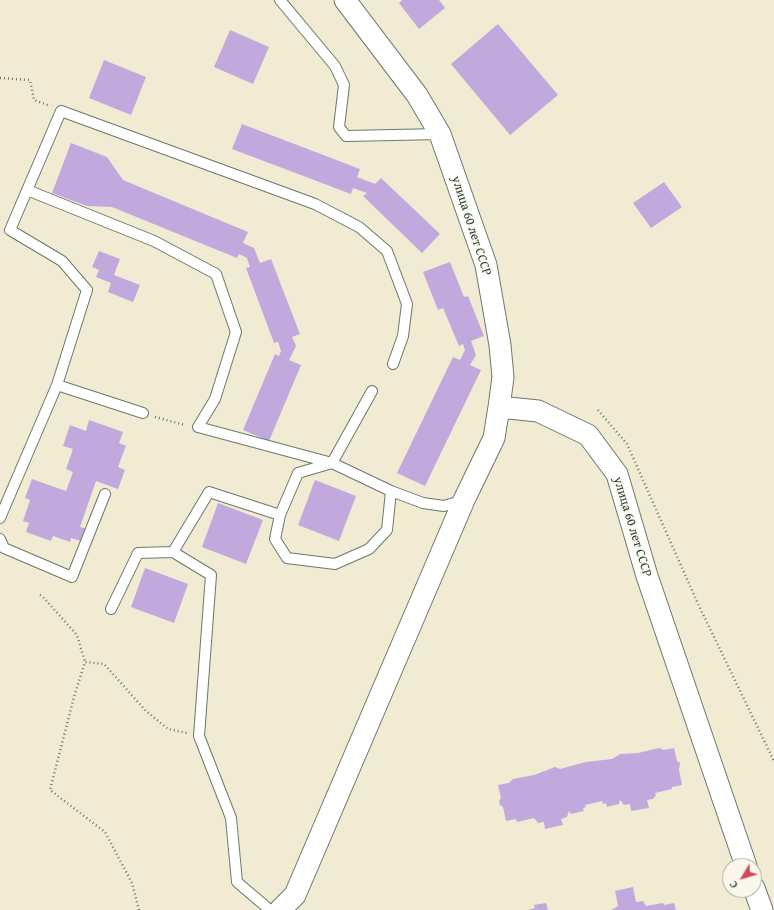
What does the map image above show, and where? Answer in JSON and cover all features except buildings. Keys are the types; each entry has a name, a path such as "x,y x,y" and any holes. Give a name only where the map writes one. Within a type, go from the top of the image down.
{"street":[{"name":"улица 60 лет СССР","path":"345,0 417,95 440,134 486,265 500,345 503,377 499,407 538,411 588,435 617,474 647,576 743,858"},
{"path":"280,910 295,895 464,500 494,438 499,407"},
{"path":"758,898 762,910"}],"lane":[{"path":"280,0 335,66 344,85 339,127 346,136 440,134"},
{"path":"0,518 57,385 87,290 62,261 10,230 61,111 316,204 359,227 387,251 407,304 403,336 392,364"},
{"path":"27,190 154,241 216,274 236,332 215,400 198,427 332,463 391,491 423,503 444,506 464,500"},
{"path":"57,385 143,413"},
{"path":"372,391 332,463 298,473 280,514 275,539 287,558 335,564 369,549 386,530 391,491"},
{"path":"173,552 208,492 280,514"},
{"path":"0,539 4,548 72,577 105,494"},
{"path":"111,609 138,553 173,552 211,575 199,736 231,818 237,882 270,910"}],"path":[{"path":"0,78 30,80 34,100 61,111"},
{"path":"598,410 627,444 699,606 774,761"},
{"path":"143,413 165,420 198,427"},
{"path":"40,595 77,635 85,662 74,697 50,790 105,832 132,884 139,910"},
{"path":"85,662 104,664 146,711 168,729 199,736"}]}
